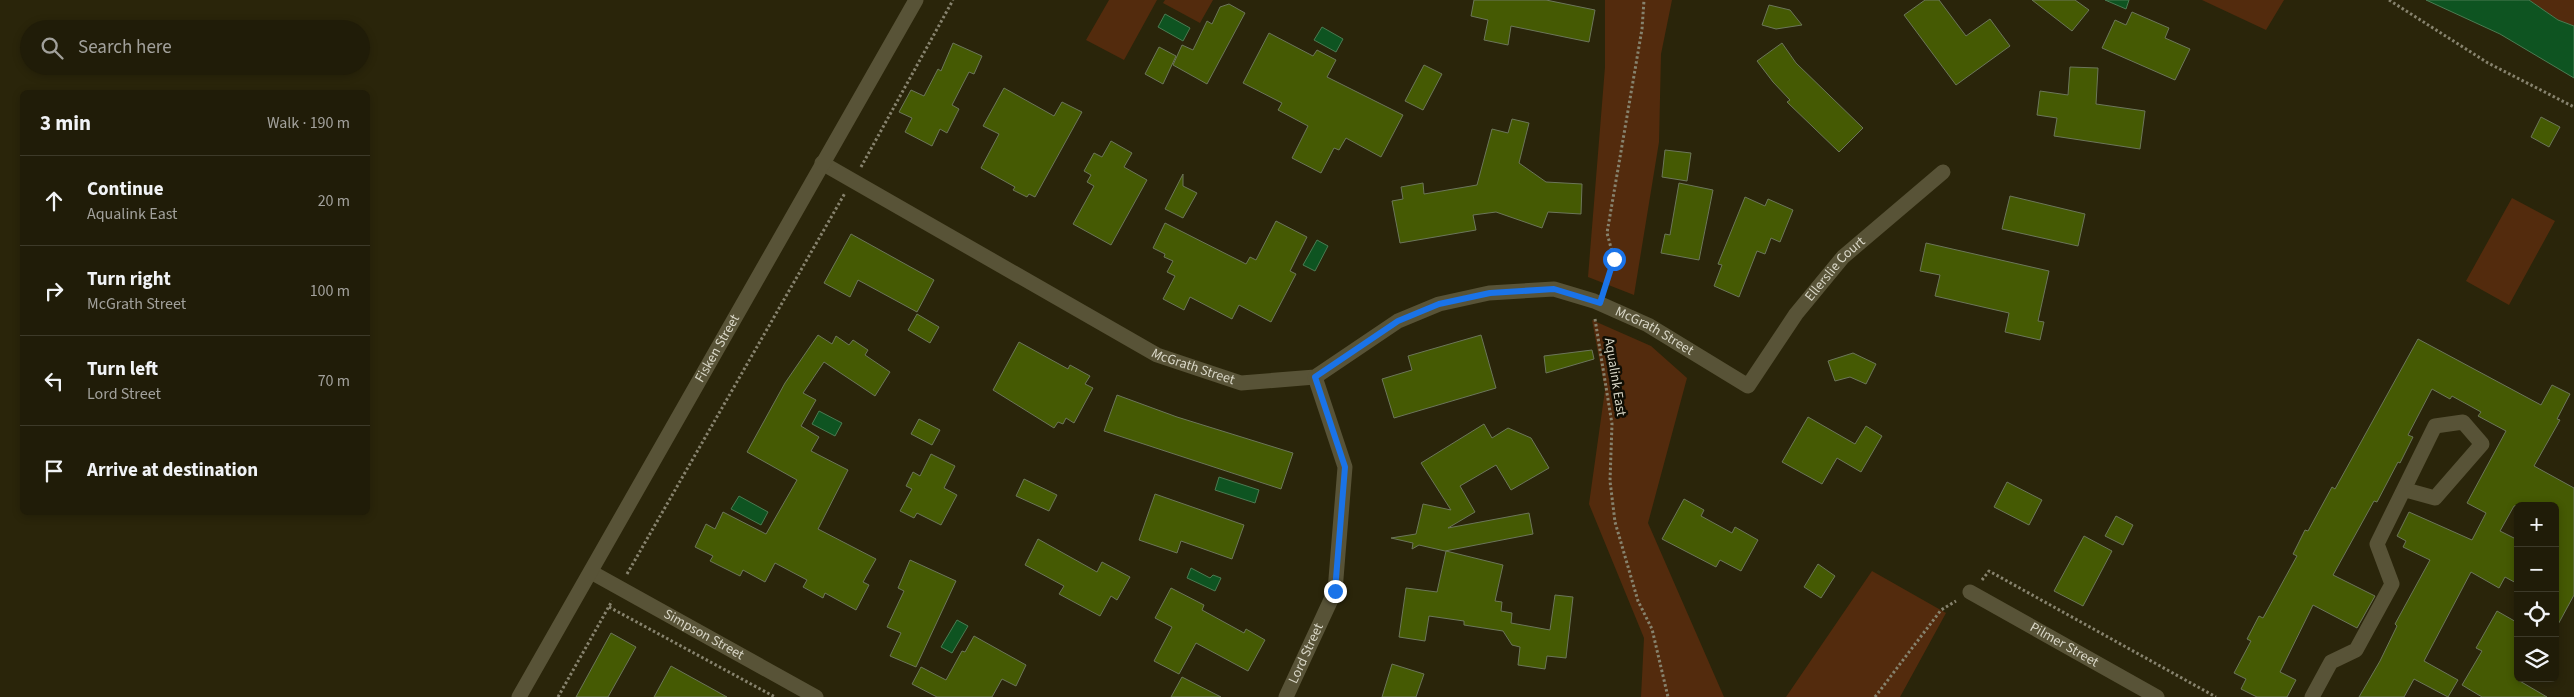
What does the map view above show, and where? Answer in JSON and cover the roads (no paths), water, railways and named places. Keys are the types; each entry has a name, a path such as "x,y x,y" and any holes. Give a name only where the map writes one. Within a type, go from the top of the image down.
{"street":[{"name":"Fisken Street","path":"519,697 916,0"},
{"name":"McGrath Street","path":"822,163 1157,355 1241,383 1315,377 1398,321 1439,304 1490,293 1554,289 1600,303 1648,325 1748,386"},
{"name":"Ellerslie Court","path":"1748,386 1796,314 1843,257 1943,172"},
{"name":"Lord Street","path":"1286,697 1335,591 1345,467 1315,377"},
{"path":"2312,697 2332,662 2356,650 2392,584 2377,544 2406,490 2435,426 2463,422 2482,444 2435,498 2406,490"},
{"name":"Simpson Street","path":"590,572 816,697"},
{"name":"Pilmer Street","path":"1970,592 2158,697"}]}
